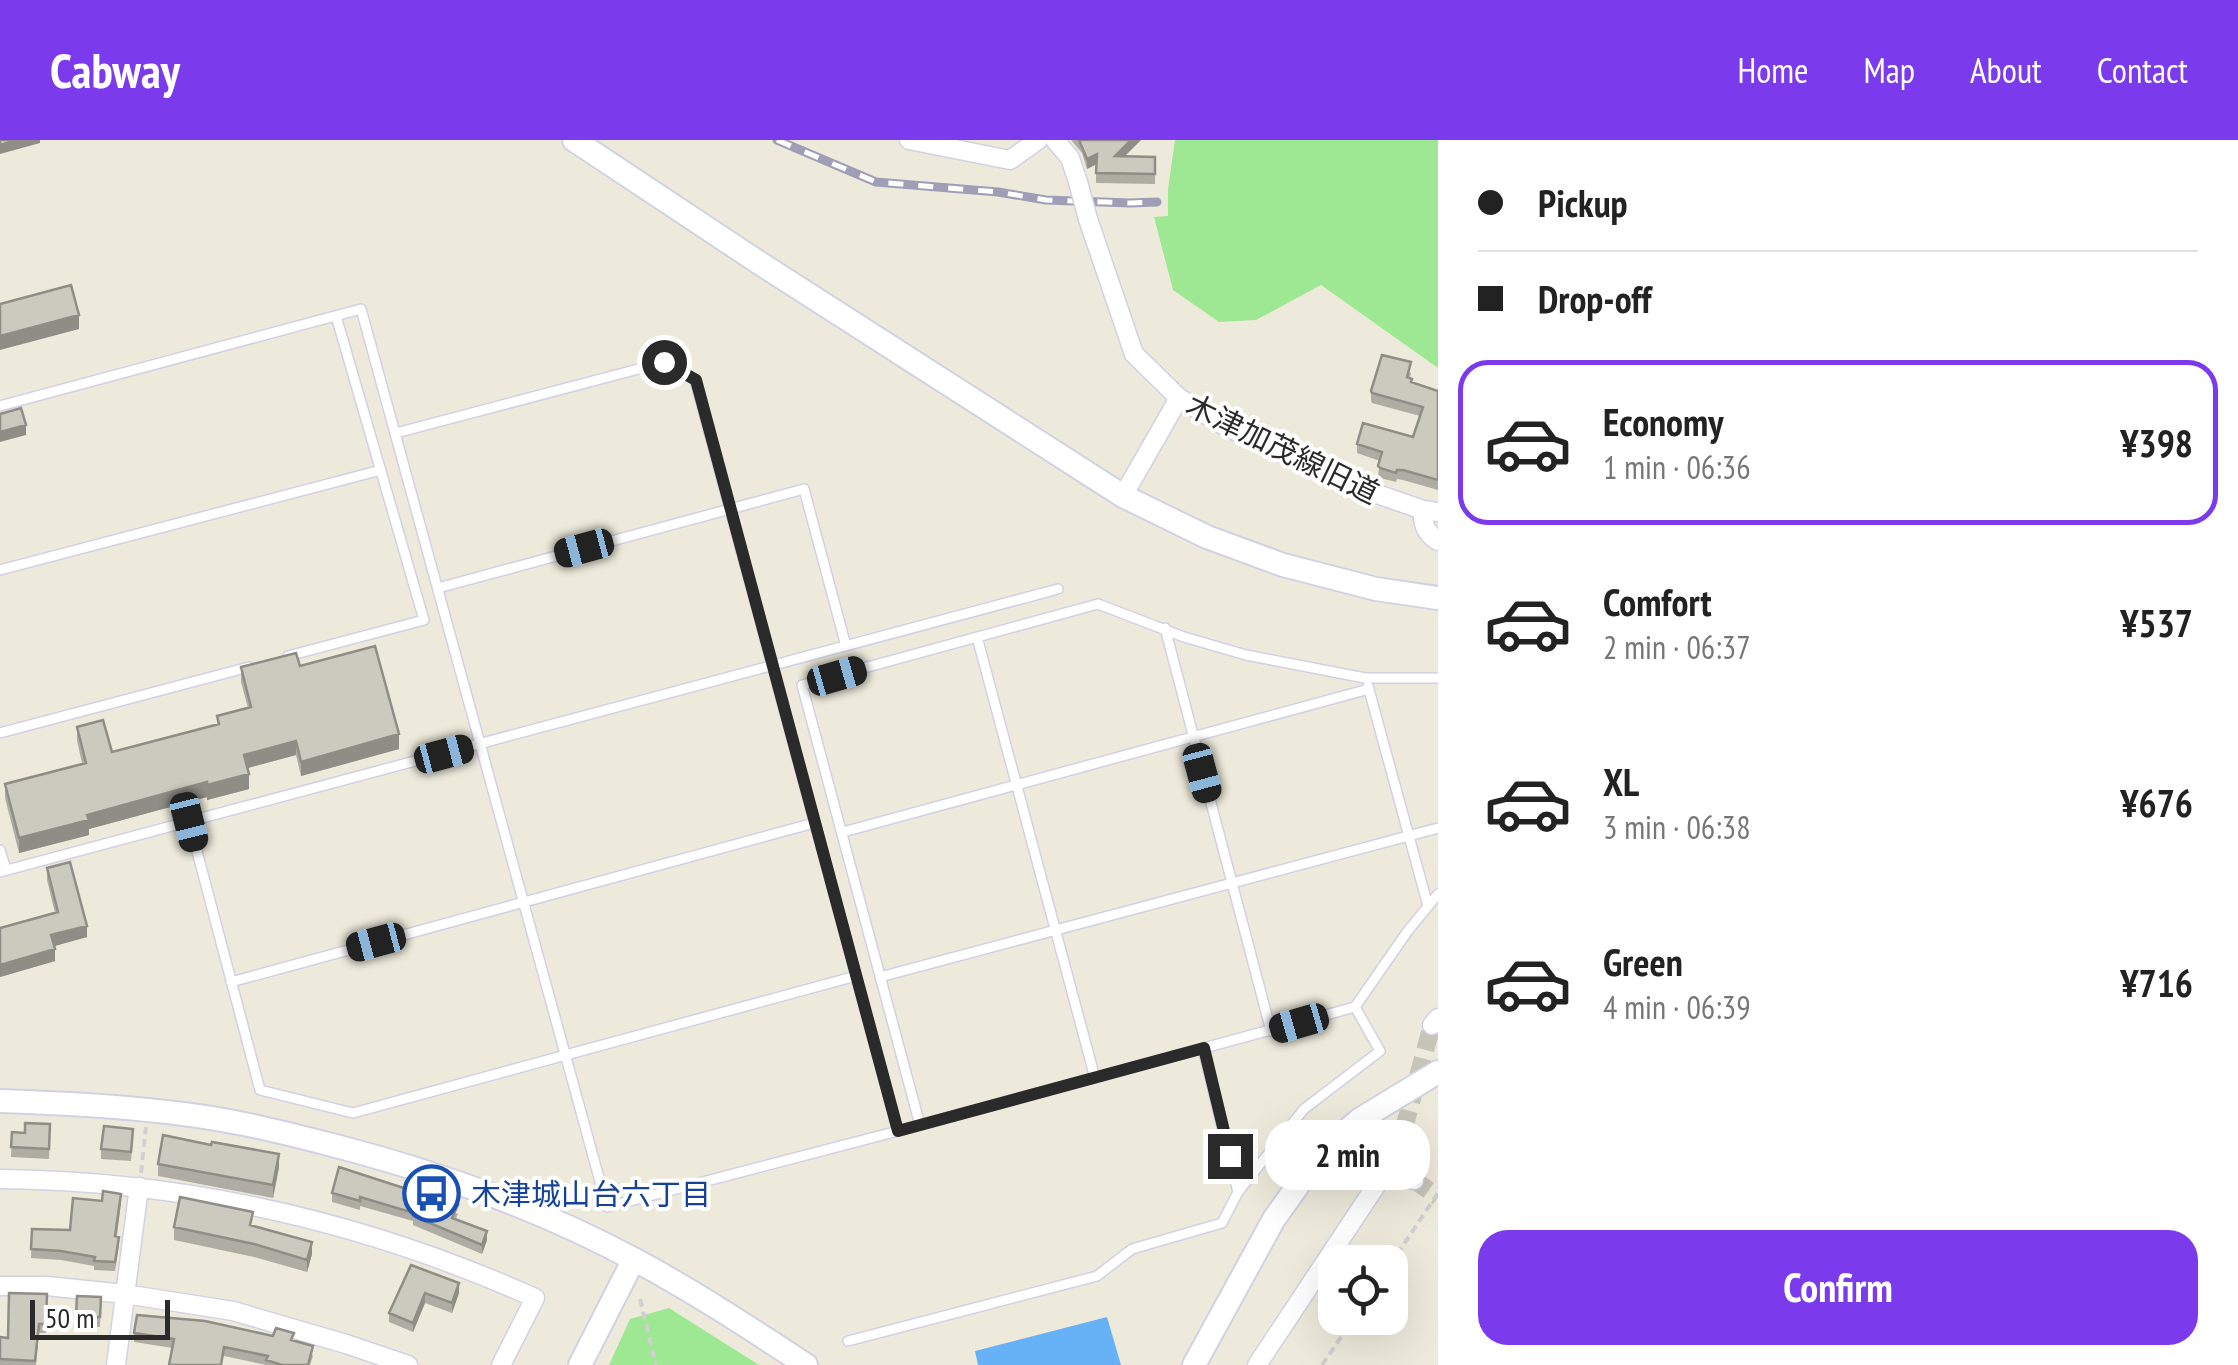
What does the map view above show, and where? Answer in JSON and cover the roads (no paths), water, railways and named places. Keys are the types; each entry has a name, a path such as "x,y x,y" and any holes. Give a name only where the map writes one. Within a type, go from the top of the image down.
{"street":[{"path":"574,140 1123,496 1206,537 1283,565 1376,588 1438,598"},
{"path":"909,140 1010,160 1038,140"},
{"name":"木津加茂線旧道","path":"1055,140 1070,158 1134,354 1178,398 1225,426 1340,481 1431,511"},
{"path":"1123,496 1178,398"},
{"path":"1431,511 1424,525 1438,541"},
{"path":"1194,1365 1274,1218 1322,1153 1359,1120 1438,1072"},
{"path":"0,1101 147,1110 266,1128 394,1161 540,1215 634,1260 806,1365"},
{"path":"1257,1365 1393,1160 1414,1180"},
{"path":"0,1179 140,1187 298,1215 472,1270 534,1298 501,1365"},
{"path":"116,1365 140,1187"},
{"path":"580,1365 634,1260"},
{"path":"0,1286 126,1294 233,1311 408,1365"}],"lane":[{"path":"0,406 361,310 608,1207 1355,1007 1438,894"},
{"path":"270,661 424,620 336,316"},
{"path":"396,433 664,362 696,380 898,1131"},
{"path":"0,570 380,470"},
{"path":"438,588 804,490 846,646"},
{"path":"0,850 3,871 1058,589"},
{"path":"920,1125 802,686 1098,604 1184,637 1246,654 1366,678 1438,678"},
{"path":"1165,628 1271,1031"},
{"path":"977,637 1095,1078"},
{"path":"0,733 250,666"},
{"path":"1366,678 1428,906"},
{"path":"842,832 1369,689"},
{"path":"189,822 260,1090 353,1112 856,976"},
{"path":"231,982 814,823"},
{"path":"880,977 1438,828"},
{"path":"848,1341 1097,1276 1132,1249 1222,1223 1238,1192 1304,1109 1380,1051 1355,1007"},
{"path":"1204,1048 1238,1192"}],"water":[{"path":"1107,1317 1121,1365 978,1365 975,1351"}],"tunnel":[{"path":"1397,1154 1432,1025"},
{"path":"1414,1180 1438,1197"}],"railway":[{"path":"777,140 876,182 1046,200 1157,202"}],"place":[{"name":"木津城山台六丁目","path":"432,1193"}]}
